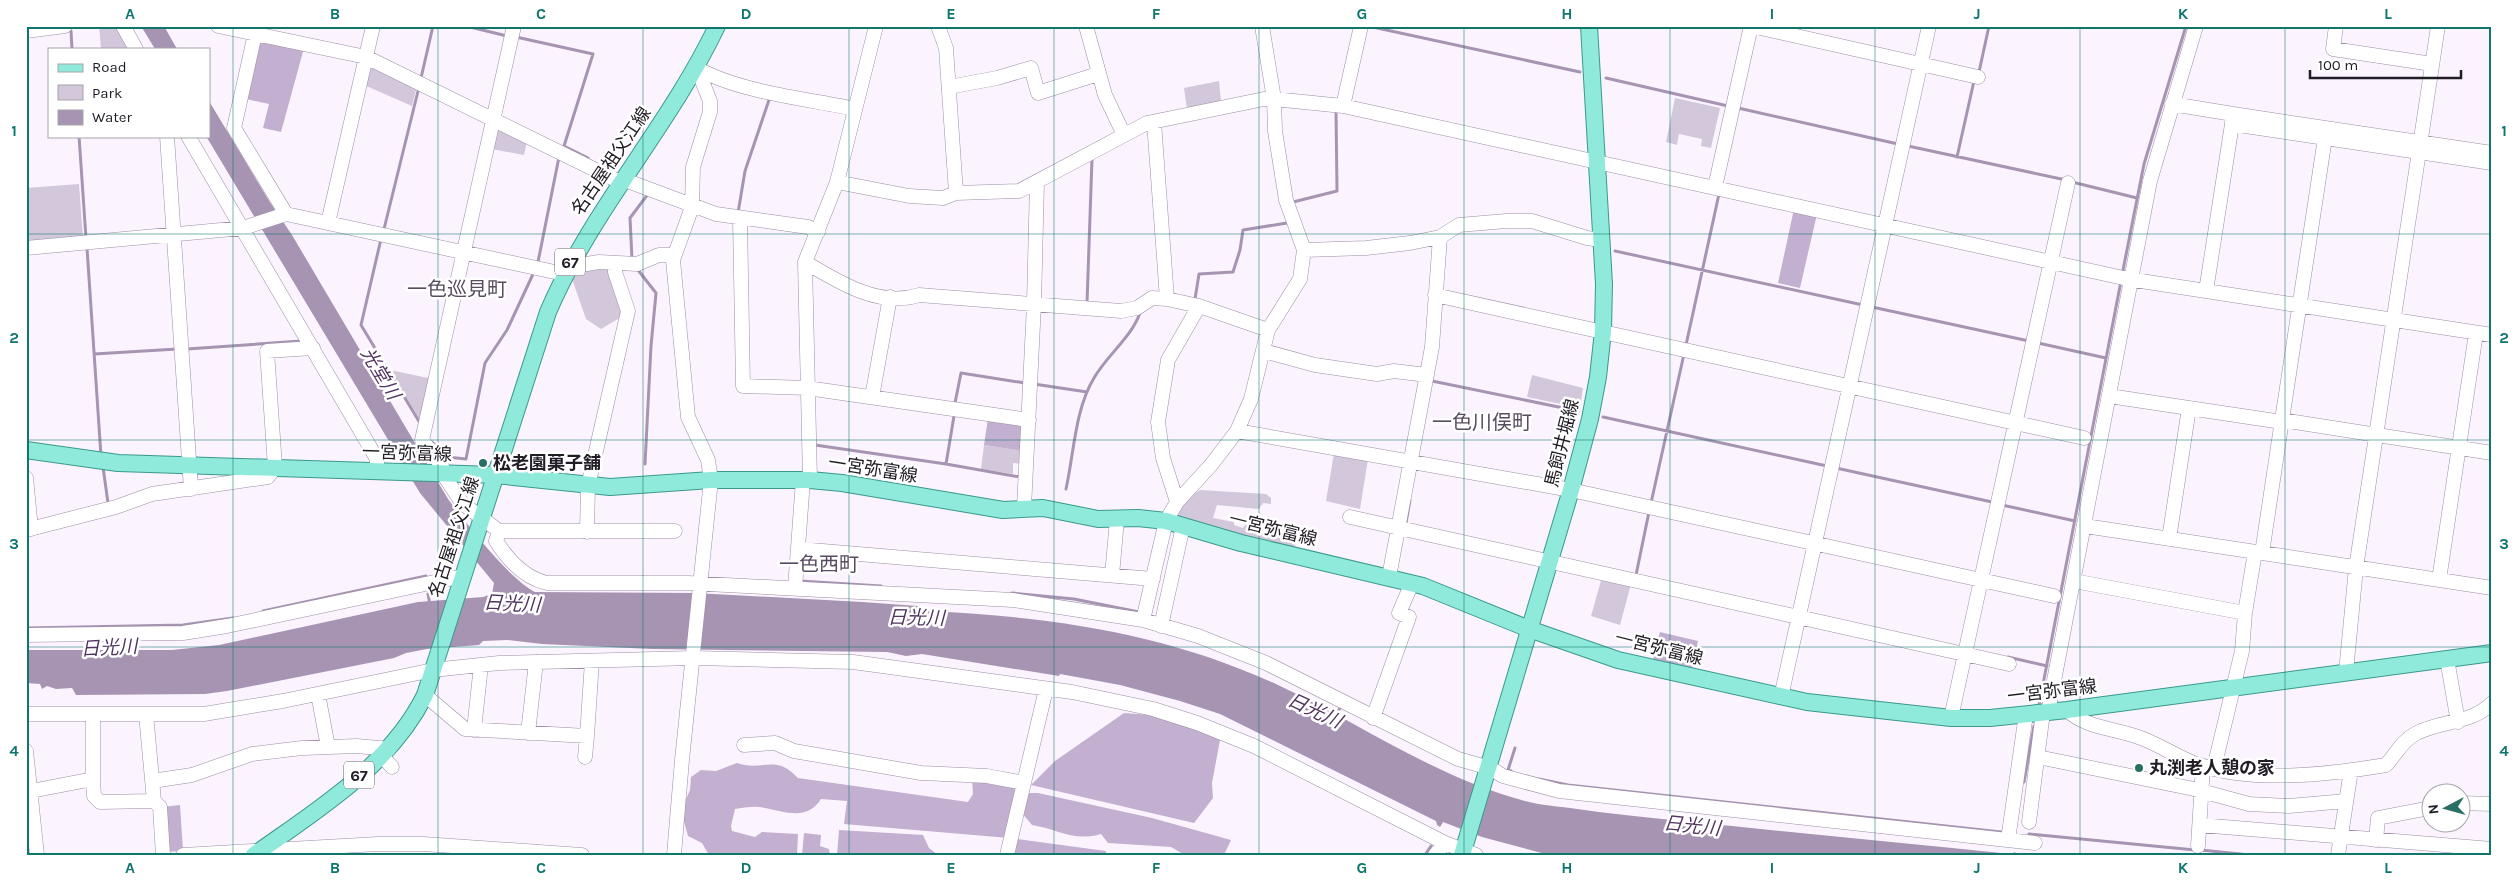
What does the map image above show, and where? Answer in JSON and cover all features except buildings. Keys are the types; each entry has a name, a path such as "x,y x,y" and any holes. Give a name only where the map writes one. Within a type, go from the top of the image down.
{"main road":[{"name":"馬飼井堀線","path":"1467,851 1590,419 1603,331 1602,240 1589,26"},
{"name":"名古屋祖父江線","path":"257,853 388,757 416,714 425,695 548,312 566,270 621,181 697,68 714,27"},
{"name":"一宮弥富線","path":"26,450 118,463 275,467 400,474 496,475 610,487 711,480 842,482 1003,510 1043,508 1098,519 1138,518 1166,521 1241,543 1412,583 1618,660 1781,697 1951,718 1990,718 2067,710 2492,653"}],"street":[{"path":"26,31 65,26"},
{"path":"123,26 135,48"},
{"path":"218,26 257,31 366,58 621,181 692,207 740,218 808,227 818,232"},
{"path":"328,223 373,26"},
{"path":"514,26 422,440 442,466 441,474 462,503 480,522 499,531 675,531"},
{"path":"795,588 807,480 805,262 837,182 876,26"},
{"path":"938,26 946,48 956,193"},
{"path":"1086,26 1098,74 1124,135"},
{"path":"1143,620 1166,521 1177,502 1211,465 1236,431 1251,399 1268,330 1300,279 1304,250 1286,200 1275,131 1274,99 1262,26"},
{"path":"1343,106 1361,26"},
{"path":"1715,187 1752,26 1978,77"},
{"path":"1781,697 1930,26"},
{"path":"2029,822 2046,712 2085,526 2109,396 2126,278 2150,181 2196,26"},
{"path":"2336,26 2333,49 2432,64"},
{"path":"2346,672 2356,568 2438,26"},
{"path":"257,31 234,128 285,214"},
{"path":"697,68 708,75 743,86 855,109"},
{"path":"674,855 711,480 708,460 688,416 673,260 692,207 693,167 710,112 710,101 697,68"},
{"path":"948,87 997,78 1031,68 1038,93 1098,74"},
{"path":"837,182 909,196 943,198 956,193 1019,191 1124,135 1154,122 1264,98 1343,106 2126,278 2492,335"},
{"path":"2172,104 2325,138 2492,153"},
{"path":"2233,119 2420,147 2492,163"},
{"path":"2206,291 2233,119"},
{"path":"1154,122 1167,299"},
{"path":"167,138 191,489"},
{"path":"189,138 247,227 313,348 377,459 377,472"},
{"path":"2198,846 2202,791 2235,687 2242,651 2245,613 2282,421 2325,138"},
{"path":"1024,508 1034,304 1037,182"},
{"path":"1951,718 2068,183"},
{"path":"26,248 247,227 285,214 463,252 566,270 599,262 637,264 659,255 674,255"},
{"path":"740,218 743,386 807,388 1029,420"},
{"path":"1304,250 1366,248 1440,237 1459,225 1506,221 1532,221 1587,238 1602,240"},
{"path":"1389,577 1400,528 1432,347 1440,237"},
{"path":"805,262 846,287 862,292 906,299 919,295 1121,311 1137,308 1152,298 1167,299 1199,306 1268,330"},
{"path":"587,532 588,486 628,311 615,272 615,264"},
{"path":"1435,295 2084,438"},
{"path":"872,398 890,296"},
{"path":"1177,502 1163,458 1158,422 1168,360 1199,306"},
{"path":"2439,580 2476,333"},
{"path":"26,478 28,529 116,507 152,494 268,477 275,467 267,351 313,348"},
{"path":"1264,351 1315,365 1377,374 1394,371 1427,375"},
{"path":"2109,396 2492,453"},
{"path":"2169,539 2189,408"},
{"path":"1236,431 1571,490 2054,596"},
{"path":"1350,517 2009,664"},
{"path":"1112,576 1117,520"},
{"path":"1161,626 1183,526"},
{"path":"2085,526 2492,588"},
{"path":"499,531 496,541 504,554 536,581 548,583 795,588 1013,600 1143,620 1198,636 1266,663 1372,718 1458,759 1513,779 1560,791 2036,843"},
{"path":"800,549 1153,579"},
{"path":"26,635 183,633 227,626 465,570"},
{"path":"2074,581 2245,613"},
{"path":"1372,718 1409,616 1399,614 1412,583"},
{"path":"26,714 204,714 318,694 433,670 536,662 694,656 853,662 1046,688 1153,709 1197,723 1254,746 1445,843 1467,851"},
{"path":"2447,659 2458,722"},
{"path":"585,758 592,661"},
{"path":"528,733 536,662"},
{"path":"474,730 481,666"},
{"path":"1007,855 1046,688"},
{"path":"318,694 328,747"},
{"path":"425,695 464,729 587,736"},
{"path":"2067,710 2086,722 2140,737 2209,767 2233,773 2265,776 2351,770 2386,765 2404,742 2417,733 2458,722 2492,704"},
{"path":"93,714 94,796 100,802 154,801"},
{"path":"146,714 154,801 160,807 164,855"},
{"path":"2008,840 2026,714"},
{"path":"744,745 775,743 794,751 920,773 987,776 1024,784"},
{"path":"152,781 192,775 252,754 357,746 388,757"},
{"path":"26,751 28,792 37,855"},
{"path":"2038,757 2202,791 2249,804 2289,806 2346,802"},
{"path":"2338,855 2351,770"},
{"path":"28,792 93,779"},
{"path":"2470,803 2492,804"},
{"path":"2376,840 2378,818 2420,810"},
{"path":"2200,825 2492,849"},
{"path":"1435,855 1445,843"},
{"path":"183,855 401,849 582,855"}],"green space":[{"path":"99,26 111,27 119,31 130,48 101,48"},
{"path":"373,65 417,86 412,106 364,85 369,67"},
{"path":"1219,81 1221,102 1187,109 1184,88"},
{"path":"1675,98 1720,108 1711,148 1701,146 1702,139 1679,134 1677,145 1666,142"},
{"path":"499,128 527,141 524,155 492,149 496,129"},
{"path":"79,184 83,238 26,243 26,188"},
{"path":"598,267 609,269 623,316 601,329 586,319 571,276 572,272"},
{"path":"390,370 433,379 423,425"},
{"path":"1532,375 1583,388 1580,408 1527,397"},
{"path":"984,445 1023,451 1022,464 1013,463 1013,474 981,469"},
{"path":"1334,453 1368,459 1360,509 1326,501"},
{"path":"1200,490 1266,494 1271,498 1271,504 1263,503 1259,509 1217,505 1213,518 1234,522 1234,525 1243,528 1247,523 1300,536 1294,548 1268,543 1176,518 1181,503"},
{"path":"1602,577 1631,584 1620,625 1591,616"}],"shaded area":[{"path":"258,41 304,48 281,132 263,128 269,104 246,99"},
{"path":"1794,209 1817,214 1800,288 1778,283"},
{"path":"988,418 1020,423 1025,427 1023,451 984,445"},
{"path":"1660,632 1698,641 1692,669 1653,660"},
{"path":"1124,713 1151,715 1219,734 1220,740 1212,783 1213,798 1194,823 1031,785 1055,761"},
{"path":"737,763 754,766 769,764 782,766 798,778 968,802 973,794 972,778 1021,785 1009,838 844,824 847,801 821,799 808,811 801,813 756,807 735,809 731,826 732,831 755,837 762,832 798,834 797,855 709,855 702,843 688,836 681,811 690,790 691,777 701,770 716,771"},
{"path":"1028,793 1038,793 1152,818 1231,840 1224,855 1185,855 1171,847 1108,843 1101,834 1082,837 1074,836 1032,825 1022,813"},
{"path":"180,805 183,851 165,852 162,807"},
{"path":"839,830 923,835 929,848 938,855 837,855"},
{"path":"804,833 821,835 820,846 829,849 830,855 802,855"},
{"path":"1017,839 1106,851 1106,855 1012,855"}],"water":[{"path":"141,26 164,26 176,48 154,48"},
{"name":"日光川","path":"210,103 269,201 292,235 448,499 501,564 525,586 535,592 695,593 862,602 918,606 930,611 1064,623 1152,641 1238,668 1310,701 1430,765 1493,791 1530,802 1647,817 2011,854 2015,852 2017,855 1549,855 1482,837 1443,822 1440,827 1436,821 1220,714 1180,701 1120,685 1060,674 1059,676 922,654 906,656 887,652 652,649 542,644 507,640 483,641 479,645 427,649 406,653 394,658 205,694 76,695 72,688 56,689 47,686 42,689 40,684 26,683 26,650 172,650 219,645 418,602 483,597 492,594 494,583 420,493 207,138 210,138"}],"waterway":[{"path":"421,78 433,26"},
{"path":"466,26 507,36"},
{"path":"1368,26 1580,72"},
{"path":"1979,72 1989,26"},
{"path":"2122,275 2144,164 2186,26"},
{"path":"71,31 72,48"},
{"path":"516,37 593,54 564,146 588,158"},
{"path":"1606,78 1728,106"},
{"path":"1957,157 1974,81"},
{"path":"384,229 419,87"},
{"path":"738,213 745,171 770,97"},
{"path":"1738,108 1898,144"},
{"path":"1293,202 1337,191 1336,110"},
{"path":"79,138 86,238"},
{"path":"1908,146 2066,180"},
{"path":"538,262 559,157"},
{"path":"1087,303 1092,159"},
{"path":"2072,182 2137,198"},
{"path":"632,259 630,218 648,194"},
{"path":"1686,345 1719,194"},
{"path":"1192,299 1195,299 1199,274 1233,272 1240,250 1243,230 1287,223"},
{"name":"光堂川","path":"381,239 361,325 420,423"},
{"path":"87,248 101,456"},
{"path":"1615,251 1863,305"},
{"path":"638,270 656,293 651,346 645,464"},
{"path":"432,442 447,457 466,459 485,363 507,330 534,272"},
{"path":"2039,705 2121,281"},
{"path":"1872,307 2029,341"},
{"path":"1066,489 1079,417 1088,390 1099,370 1131,330 1140,313"},
{"path":"187,349 301,341"},
{"path":"2038,343 2106,358"},
{"path":"94,354 177,349"},
{"path":"1651,503 1684,354"},
{"path":"955,403 961,373 1025,383"},
{"path":"1432,381 1578,411"},
{"path":"1034,384 1087,392"},
{"path":"946,464 954,416"},
{"path":"1603,417 1827,466"},
{"path":"815,442 815,445 1020,477"},
{"path":"103,467 108,503"},
{"path":"1836,468 1992,502"},
{"path":"1408,525 1406,523 1410,500"},
{"path":"2002,505 2075,521"},
{"path":"1636,575 1649,512"},
{"path":"263,611 426,576"},
{"path":"800,581 881,586"},
{"path":"1012,593 1074,599 1139,612 1140,609"},
{"path":"428,594 430,605"},
{"name":"日光川","path":"26,628 183,625 233,618"},
{"path":"2008,657 2047,666"},
{"name":"日光川","path":"1334,718 1340,708"},
{"path":"2024,782 2034,726"},
{"path":"1511,771 1508,770 1515,748"},
{"path":"1539,779 1568,785 2001,832"},
{"path":"2029,834 2195,850"},
{"path":"1425,855 1431,846"},
{"path":"2201,850 2250,855"}],"place":[{"name":"松老園菓子舗","path":"483,463"},
{"name":"丸渕老人憩の家","path":"2139,768"}],"district":[{"name":"一色巡見町","path":"457,289"},
{"name":"一色川俣町","path":"1482,422"},
{"name":"一色西町","path":"819,564"}]}
